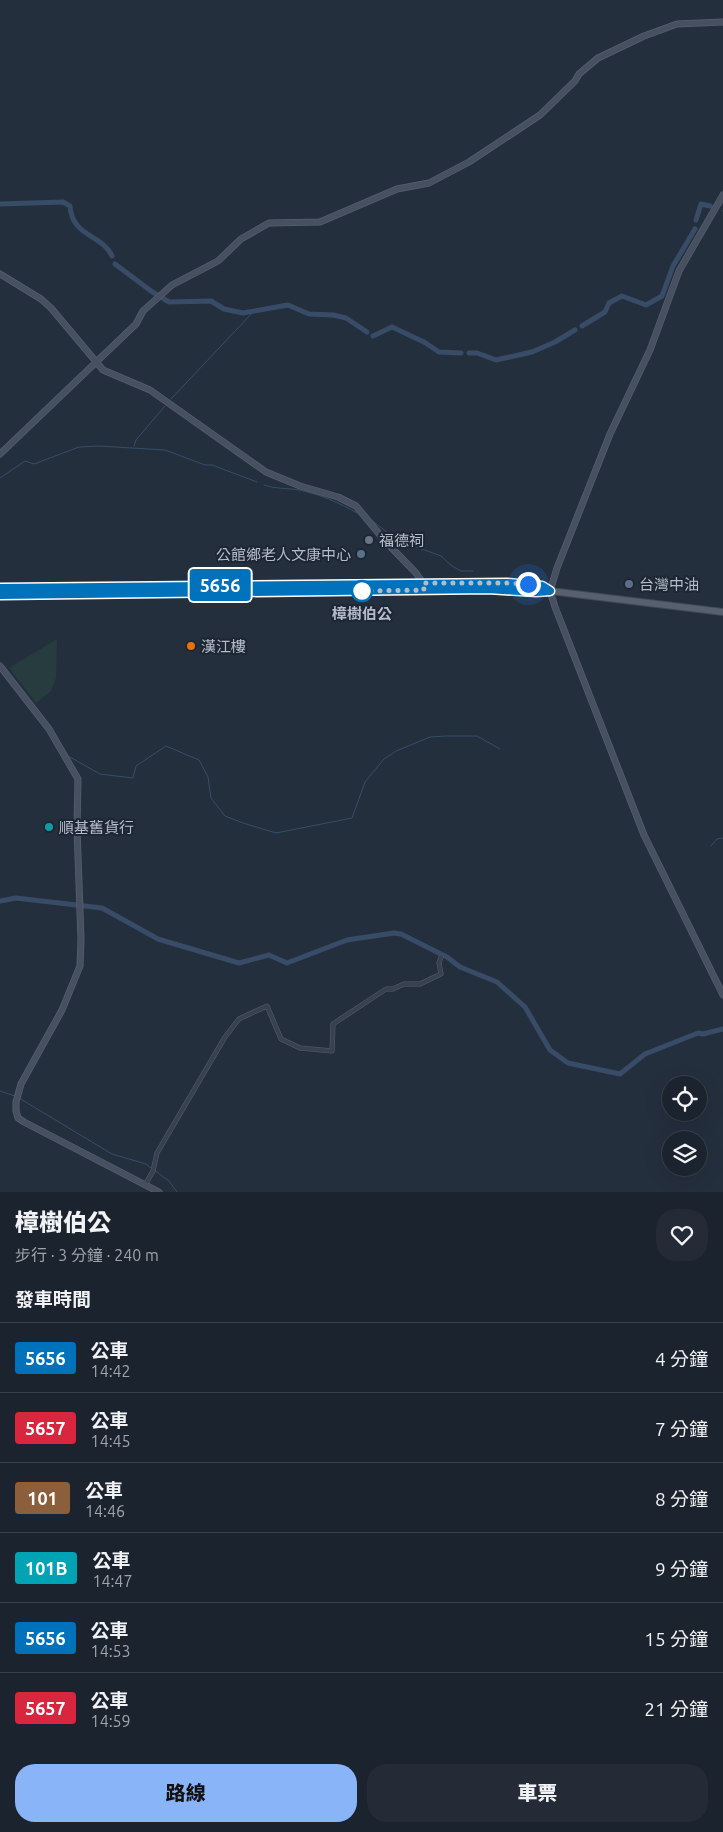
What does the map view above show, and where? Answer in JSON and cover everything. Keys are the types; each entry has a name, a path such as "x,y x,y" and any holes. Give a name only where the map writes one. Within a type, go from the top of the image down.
{"main road":[{"path":"0,595 84,591 423,587 507,583 542,586 550,591 723,612"},
{"path":"0,588 84,591"}],"street":[{"path":"0,454 136,324 143,311 172,285 218,261 241,239 269,223 320,222 397,189 429,183 469,162 540,115 575,82 579,74 598,58 644,36 677,24 723,22"},
{"path":"723,195 679,271 650,350 610,434 557,568 550,591 640,826 723,995"},
{"path":"0,274 46,304 103,370 150,390 266,472 300,486 338,497 356,506 423,587"},
{"path":"0,666 49,729 78,779 77,828 82,939 80,966 62,1010 20,1084 16,1111 18,1118 159,1192"},
{"path":"145,1185 154,1169 157,1153 185,1103 225,1036 239,1019 267,1006 281,1039 300,1048 332,1051 333,1024 386,989 393,989 404,984 420,984 441,974 439,963 441,957"}],"green space":[{"path":"57,639 56,678 51,691 36,703 9,668"}],"waterway":[{"path":"0,204 63,202 70,206 76,224 101,243 112,256"},
{"path":"696,220 701,204 710,206"},
{"path":"582,326 605,312 609,303 622,296 646,305 662,296 673,266 695,229"},
{"path":"115,264 169,302 211,301 224,309 243,313 288,305 309,314 333,315 346,318 367,332"},
{"path":"171,399 254,311"},
{"path":"373,336 392,327 424,342 439,352 461,353"},
{"path":"469,353 477,353 496,360 532,352 555,342 575,330"},
{"path":"134,446 136,440 165,406"},
{"path":"0,478 25,461 34,464 79,447 99,446 165,450 257,482"},
{"path":"264,485 314,494 336,502 357,513"},
{"path":"374,522 397,540 441,556 461,571 473,571"},
{"path":"68,756 100,774 133,778 136,766 166,746 199,760 208,777 211,798 225,816 276,833 352,818 365,782 384,759 396,751 430,737 477,736 500,749"},
{"path":"711,846 717,839 723,838"},
{"path":"0,901 16,898 102,908 158,939 239,963 269,955 287,963 347,940 394,933 401,934 447,957 460,967 497,982 525,1007 550,1050 568,1063 620,1074 645,1054 698,1033 703,1034 723,1029"},
{"path":"0,1091 15,1096"},
{"path":"19,1098 112,1154 146,1164 151,1168"},
{"path":"154,1170 169,1181 177,1192"}],"bus line":[{"name":"5656","path":"0,588 507,583 542,586 550,591 488,589 0,595"}],"place":[{"name":"福德祠","path":"369,540"},
{"name":"公館鄉老人文康中心","path":"361,554"},
{"name":"台灣中油","path":"629,584"},
{"name":"樟樹伯公","path":"362,591"},
{"name":"漢江樓","path":"191,646"},
{"name":"順基舊貨行","path":"49,827"}],"route":[{"path":"362,591 424,590 423,583 528,584"}]}
